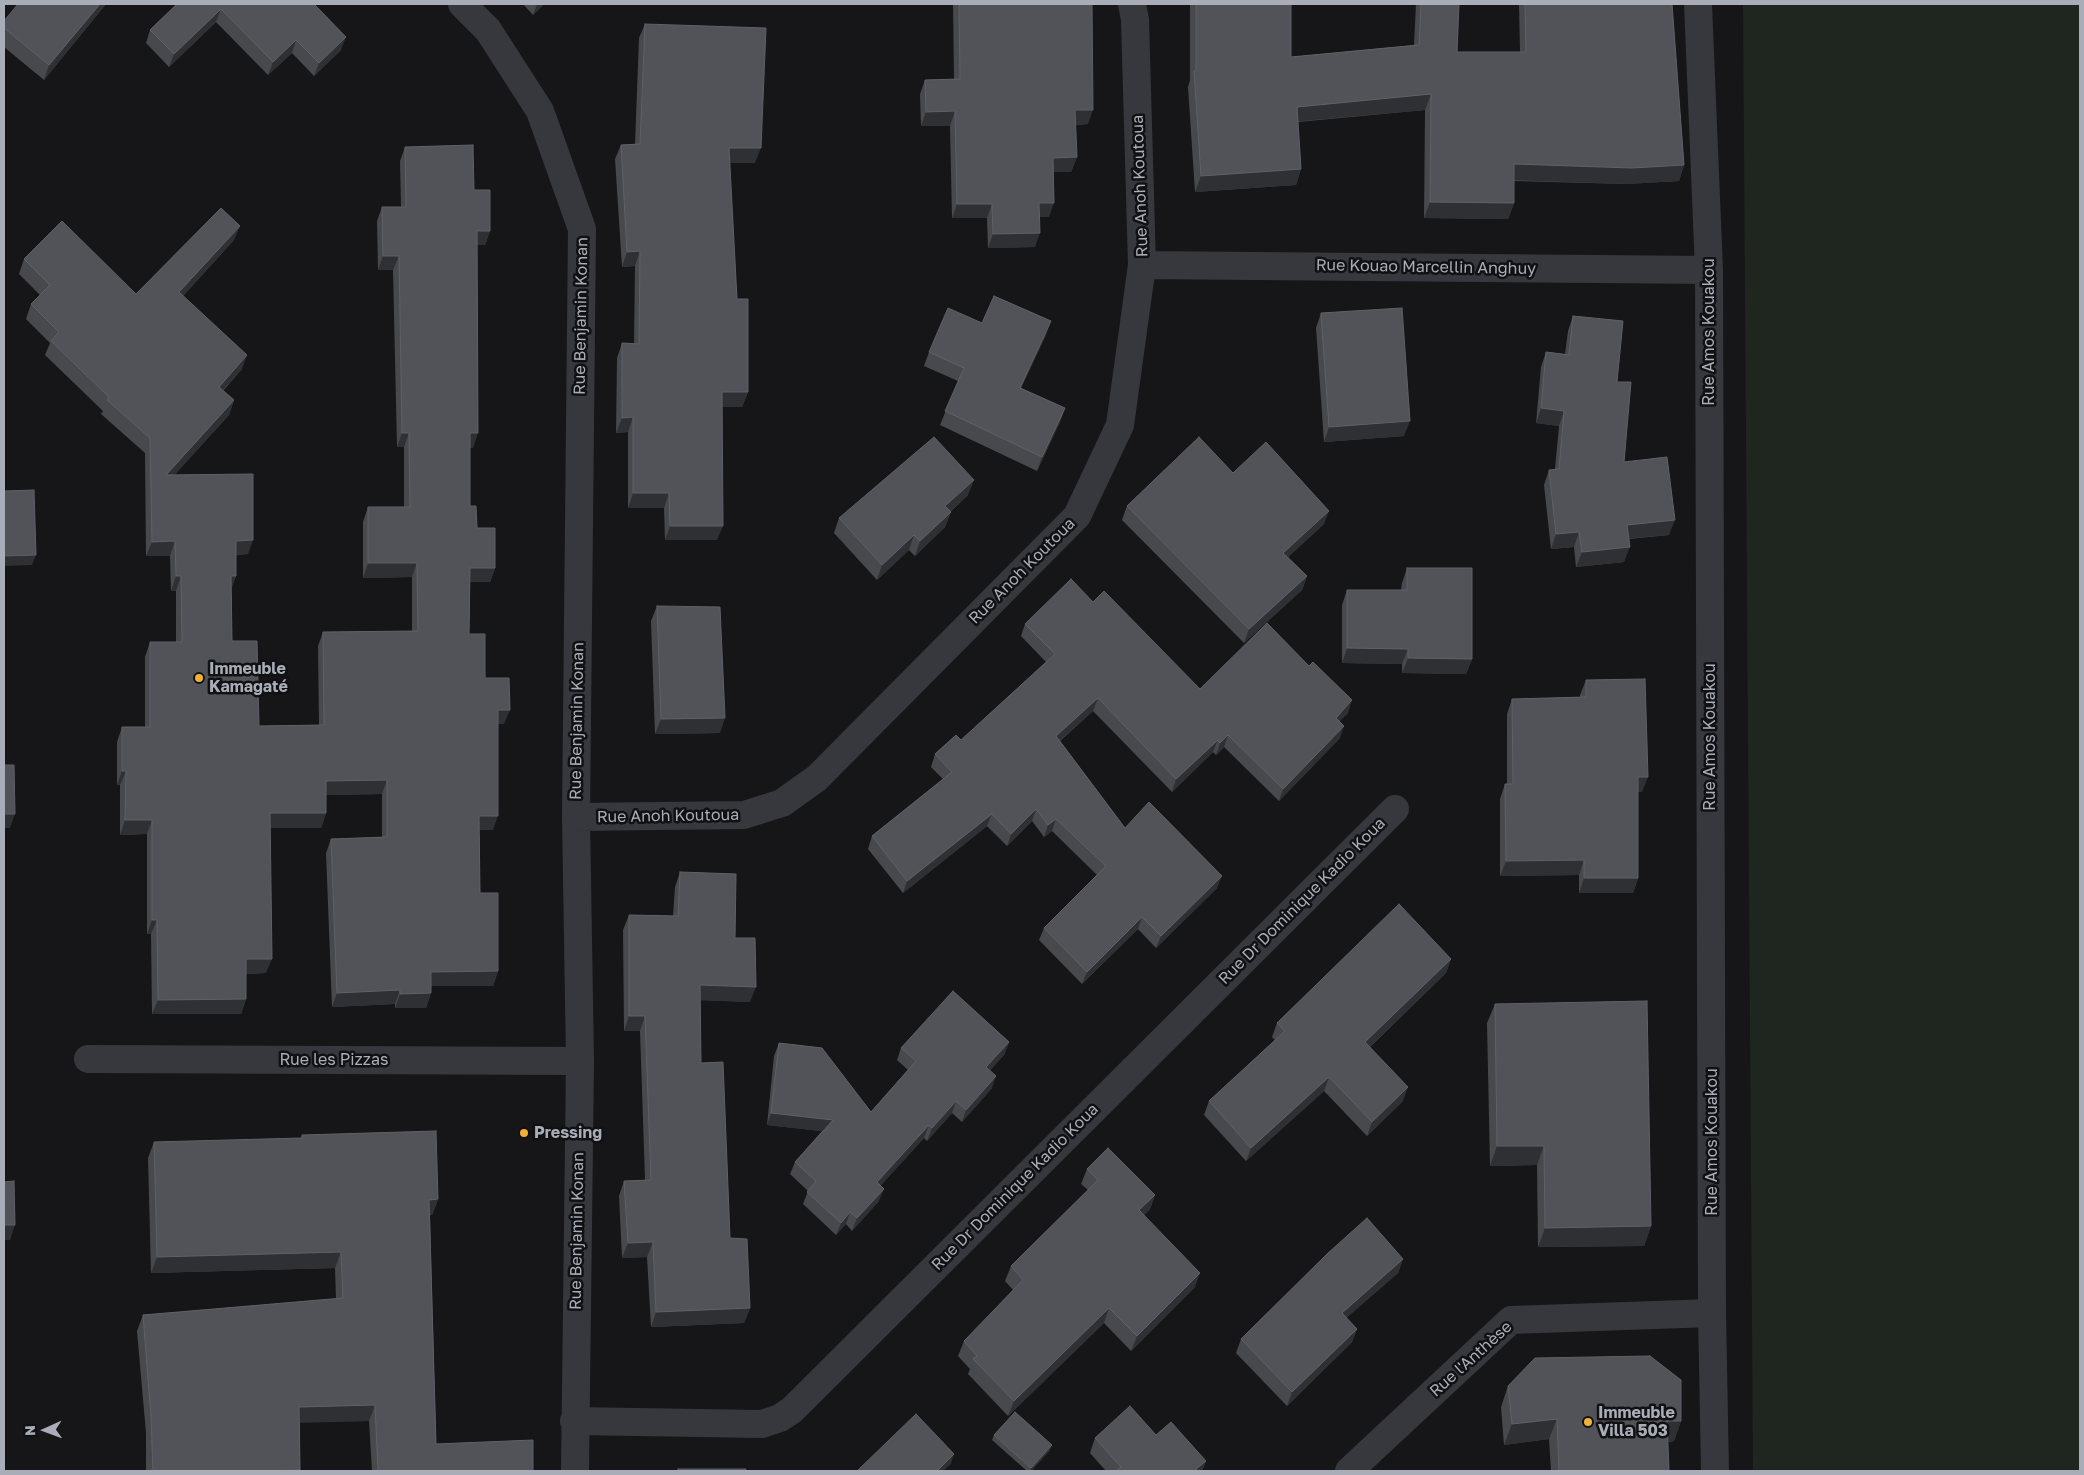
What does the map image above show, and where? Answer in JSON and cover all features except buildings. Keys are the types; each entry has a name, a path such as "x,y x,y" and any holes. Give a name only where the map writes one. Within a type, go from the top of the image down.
{"street":[{"name":"Rue Benjamin Konan","path":"462,4 488,30 540,111 582,229 576,817 580,1060 574,1421 575,1471"},
{"name":"Rue Anoh Koutoua","path":"576,817 744,815 782,802 817,778 1077,516 1120,424 1142,265 1135,30 1132,4"},
{"name":"Rue Amos Kouakou","path":"1698,4 1709,270 1712,1313 1715,1471"},
{"name":"Rue Kouao Marcellin Anghuy","path":"1142,265 1709,270"},
{"name":"Rue Dr Dominique Kadio Koua","path":"574,1421 762,1424 780,1418 792,1410 1395,808"},
{"name":"Rue les Pizzas","path":"88,1059 580,1060"},
{"name":"Rue l'Anthèse","path":"1349,1471 1511,1320 1712,1313"}],"shaded area":[{"path":"1743,4 2080,4 2080,1471 1753,1471"}],"place":[{"name":"Immeuble Kamagaté","path":"199,678"},
{"name":"Pressing","path":"524,1133"},
{"name":"Immeuble Villa 503","path":"1588,1422"}]}
